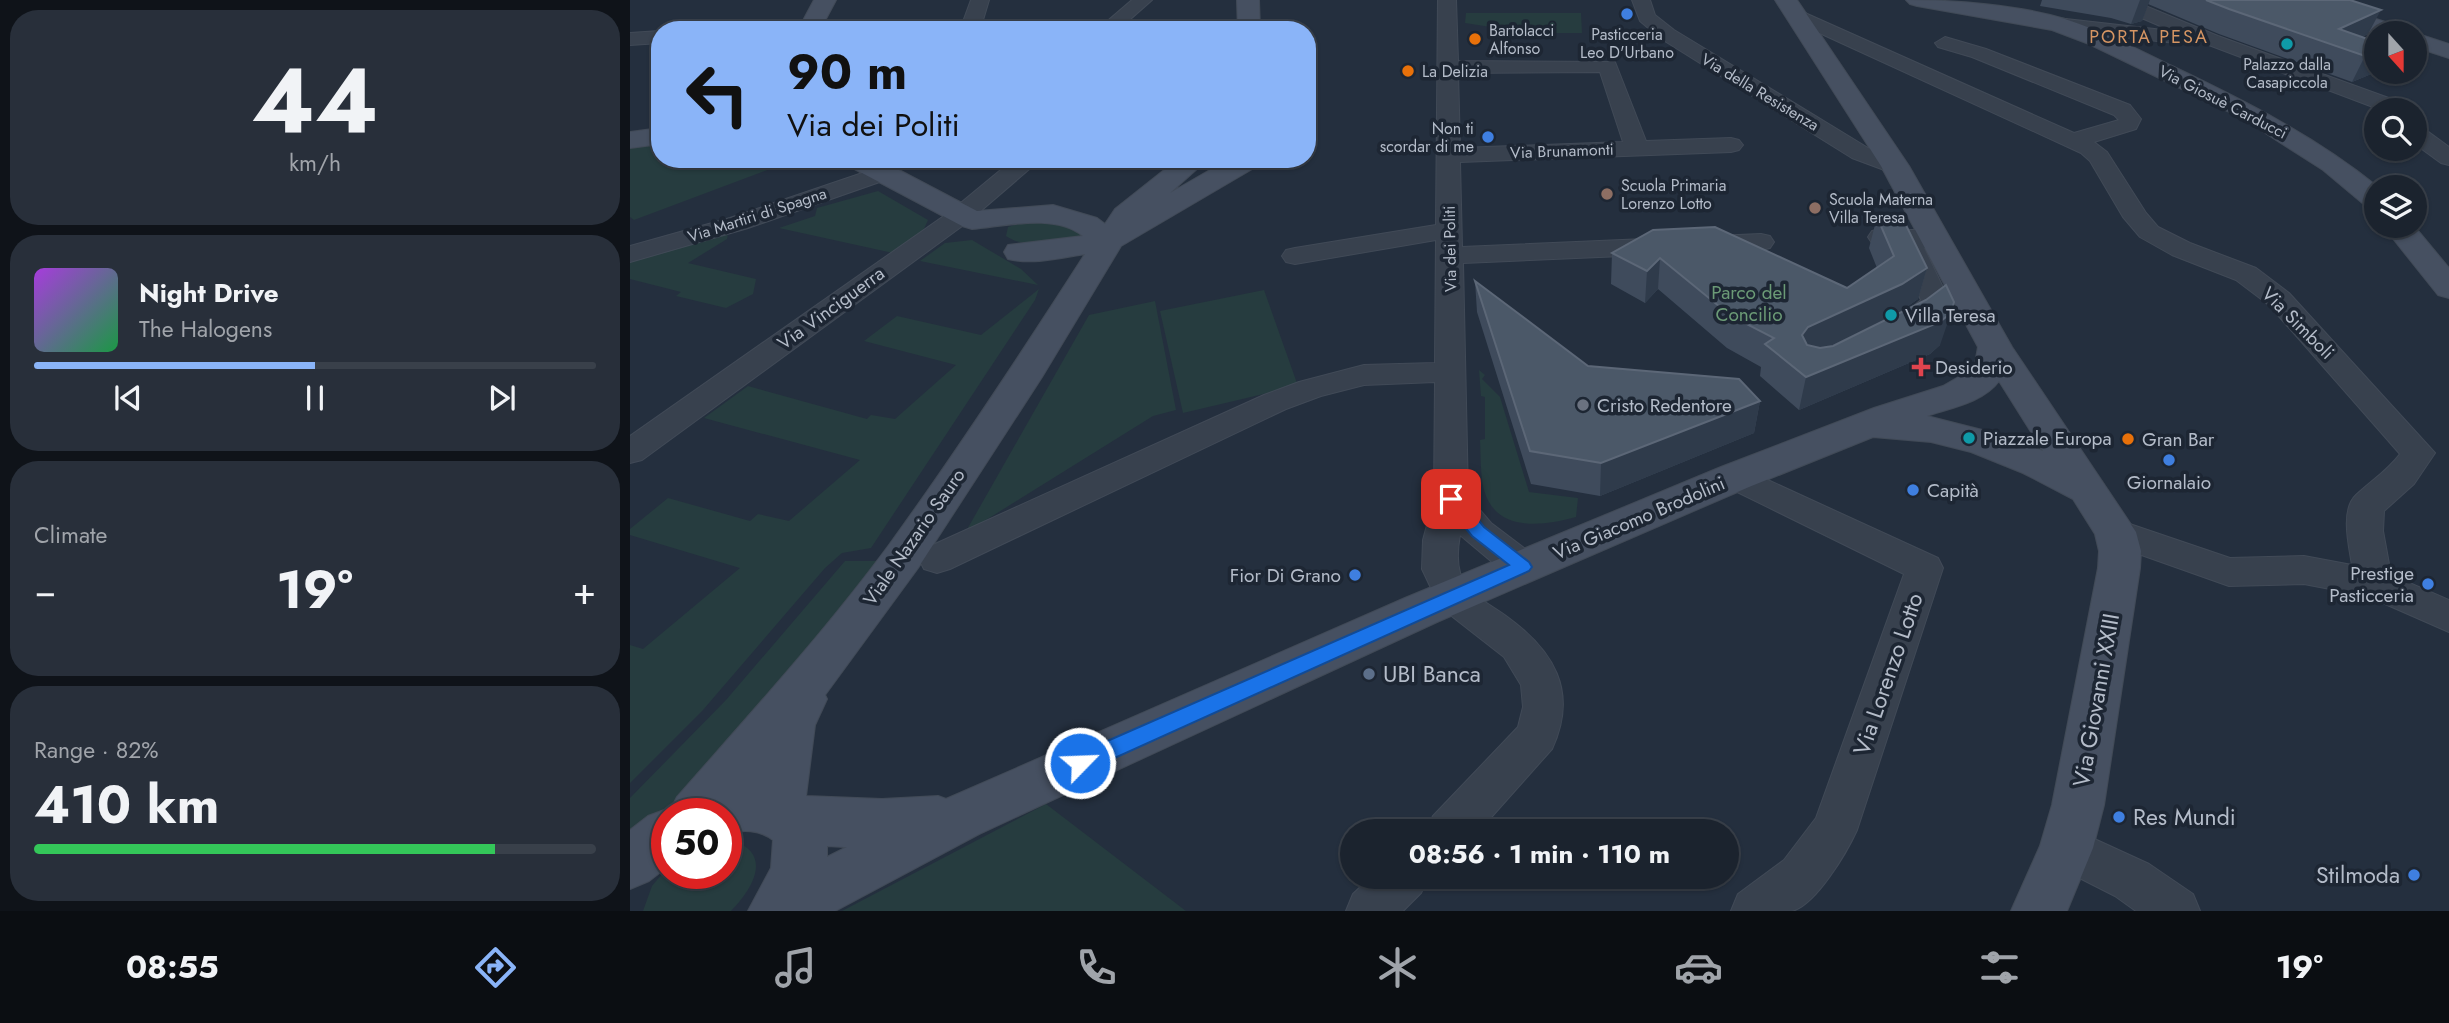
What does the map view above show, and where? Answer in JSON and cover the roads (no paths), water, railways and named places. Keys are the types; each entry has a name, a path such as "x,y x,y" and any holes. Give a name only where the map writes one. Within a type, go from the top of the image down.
{"main road":[{"path":"813,21 825,0"},
{"path":"1248,0 1249,21"},
{"name":"Via Giosuè Carducci","path":"1917,0 2057,24 2097,39 2251,114 2333,164 2364,190"},
{"path":"2296,0 2364,22"},
{"path":"1806,25 1895,166 1994,346 2088,491"},
{"path":"2427,44 2449,51"},
{"path":"630,140 651,137"},
{"path":"880,168 966,218 981,233 1043,267 1055,281 1069,306"},
{"path":"966,218 1053,215 1093,207 1133,194 1184,168"},
{"name":"Viale Nazario Sauro","path":"709,798 818,669 903,557 1069,306 1125,215 1185,168"},
{"name":"Viale Nazario Sauro","path":"1108,241 1234,168"},
{"path":"1053,215 1087,224 1108,241"},
{"path":"2408,238 2449,288"},
{"path":"1019,252 1049,251 1108,241"},
{"path":"1859,428 1956,394 1982,379 1992,366 1994,346"},
{"path":"1956,394 1989,393 2037,413"},
{"path":"1992,447 2027,438 2037,413"},
{"path":"1859,428 1888,426 1919,429 1992,447 2031,460 2088,491"},
{"name":"Via Giacomo Brodolini","path":"777,911 961,817 1453,597 1735,477 1859,428"},
{"name":"Via Giovanni XXIII","path":"2039,911 2066,848 2078,805 2119,568 2120,551 2115,533 2088,491"},
{"path":"783,816 791,725 818,669"},
{"path":"742,807 760,807 783,816 798,832 801,849 794,880 777,911"},
{"name":"Via Giacomo Brodolini","path":"783,816 845,825 891,825 961,817"},
{"path":"630,863 651,847"}],"street":[{"path":"973,21 980,0"},
{"path":"1117,21 1143,0"},
{"name":"Via dei Politi","path":"1447,0 1451,499 1441,540 1440,569 1453,597"},
{"name":"Via della Resistenza","path":"1641,0 1647,18 1687,47 1860,153 1895,166"},
{"path":"2115,0 2211,40 2368,98"},
{"path":"2057,24 2211,40"},
{"name":"Via Simboli","path":"1806,25 1830,42 1857,41 2075,140 2099,157 2136,217 2149,232 2181,249 2246,274 2279,299 2418,453 2407,471 2388,491 2367,505 2365,531 2374,583"},
{"path":"630,39 651,38"},
{"path":"1945,43 1979,53 2122,110 2130,119 2127,124 2075,140"},
{"name":"Via Brunamonti","path":"1448,67 1608,66 1637,148 1449,155"},
{"path":"2427,120 2438,124"},
{"path":"2427,142 2449,158"},
{"path":"1637,148 1731,145"},
{"name":"Via Martiri di Spagna","path":"630,254 739,223 864,168"},
{"name":"Via Vinciguerra","path":"630,452 966,218 1019,168"},
{"path":"1881,237 1934,237"},
{"path":"1882,336 1936,302 1909,244 1934,237"},
{"path":"1295,256 1450,242 1570,249 1761,242"},
{"path":"937,559 1298,393 1364,374 1451,372"},
{"name":"Via Lorenzo Lotto","path":"1735,477 1925,568 1834,830 1801,876 1755,911"},
{"path":"1451,499 1478,531 1523,567"},
{"path":"2115,533 2228,572 2304,570 2374,583 2449,617"},
{"path":"1453,597 1518,646 1532,665 1541,685 1544,707 1537,736 1461,819"},
{"path":"2066,848 2132,880 2176,911"},
{"path":"1370,911 1392,889"}],"place":[{"name":"Pasticceria Leo D'Urbano","path":"1627,14"},
{"name":"Bartolacci Alfonso","path":"1475,39"},
{"name":"Palazzo dalla Casapiccola","path":"2287,44"},
{"name":"La Delizia","path":"1408,71"},
{"name":"Non ti scordar di me","path":"1488,137"},
{"name":"Scuola Primaria Lorenzo Lotto","path":"1607,194"},
{"name":"Scuola Materna Villa Teresa","path":"1815,208"},
{"name":"Villa Teresa","path":"1891,315"},
{"name":"Desiderio","path":"1921,367"},
{"name":"Cristo Redentore","path":"1583,405"},
{"name":"Piazzale Europa","path":"1969,438"},
{"name":"Gran Bar","path":"2128,439"},
{"name":"Giornalaio","path":"2169,460"},
{"name":"Capità","path":"1913,490"},
{"name":"Fior Di Grano","path":"1355,575"},
{"name":"Prestige Pasticceria","path":"2428,584"},
{"name":"UBI Banca","path":"1369,674"},
{"name":"Res Mundi","path":"2119,817"},
{"name":"Stilmoda","path":"2414,875"}],"district":[{"name":"PORTA PESA","path":"2149,37"}],"park label":[{"name":"Parco del Concilio","path":"1749,303"}]}
